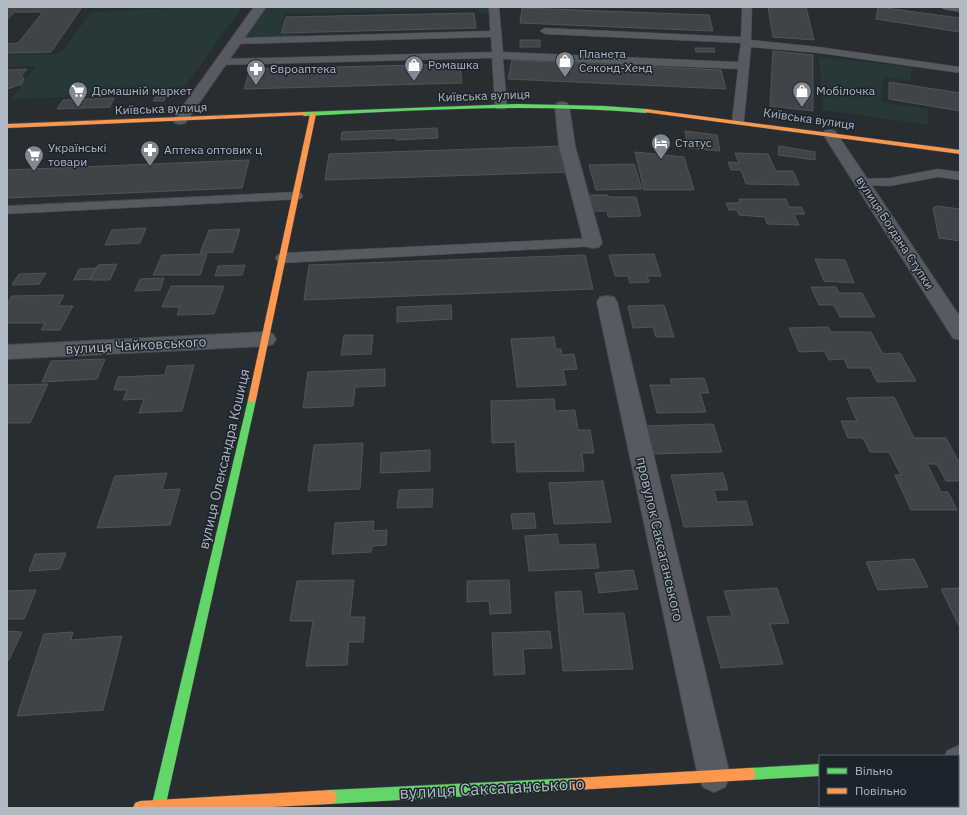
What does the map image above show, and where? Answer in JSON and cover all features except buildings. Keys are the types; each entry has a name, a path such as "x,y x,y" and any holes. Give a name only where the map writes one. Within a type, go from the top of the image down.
{"main road":[{"name":"Київська вулиця","path":"7,126 500,106 562,106 619,108 738,121 960,152"},
{"name":"вулиця Олександра Кошиця","path":"158,807 266,338 313,114"},
{"name":"вулиця Саксаганського","path":"140,808 819,770"}],"street":[{"path":"180,120 260,7"},
{"path":"562,106 568,146 593,243"},
{"name":"вулиця Богдана Ступки","path":"830,134 960,333"},
{"name":"провулок Саксаганського","path":"607,302 714,776"},
{"name":"вулиця Чайковського","path":"7,352 266,338"}],"lane":[{"path":"494,7 500,106"},
{"path":"738,121 746,42 746,7"},
{"path":"947,7 960,9"},
{"path":"546,31 746,42 819,50 960,70"},
{"path":"236,41 496,34"},
{"path":"222,62 497,55 744,66"},
{"path":"862,182 890,182 938,173 960,176"},
{"path":"7,210 296,196"},
{"path":"283,258 593,243"}],"shaded area":[{"path":"177,7 242,7 180,93 11,99 36,66 7,67 7,55 54,54 62,52 91,12"},
{"path":"267,7 488,7 489,13 479,13 478,9 285,14 278,34 302,34 301,38 245,40"},
{"path":"819,57 911,67 911,81 883,77 881,102 928,109 929,125 823,110"}],"traffic: fast":[{"path":"304,114 518,105 604,107 646,111"},
{"path":"158,808 252,400"},
{"path":"749,774 819,770"},
{"path":"330,797 575,784"}],"traffic: slow":[{"path":"646,111 960,152"},
{"path":"7,126 304,114"},
{"path":"252,400 313,114"},
{"path":"575,784 749,774"},
{"path":"140,808 330,797"}],"place":[{"name":"Планета Секонд-Хенд","path":"565,78"},
{"name":"Ромашка","path":"414,82"},
{"name":"Євроаптека","path":"256,86"},
{"name":"Домашній маркет","path":"78,108"},
{"name":"Мобілочка","path":"802,108"},
{"name":"Статус","path":"661,160"},
{"name":"Аптека оптових ц","path":"150,167"},
{"name":"Українські товари","path":"34,172"}]}
